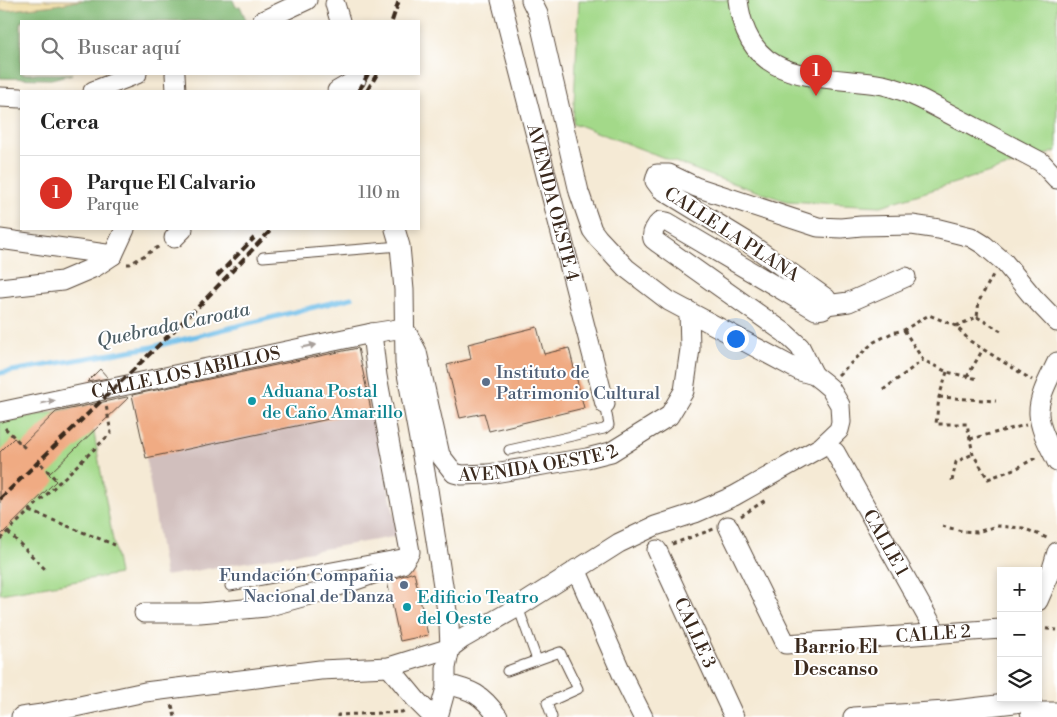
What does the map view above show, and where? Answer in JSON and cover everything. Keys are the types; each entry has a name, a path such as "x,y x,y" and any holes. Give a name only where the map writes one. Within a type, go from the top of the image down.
{"street":[{"path":"264,20 307,0"},
{"name":"AVENIDA OESTE 4","path":"500,0 605,404"},
{"path":"738,0 742,24 753,46 763,57 780,67 798,74 885,86 907,93 1041,162 1057,179"},
{"path":"21,717 145,692 320,670 389,667 450,648 634,535 695,513 734,496 821,447 839,430 841,422 840,404 820,380 669,301 626,268 592,230 579,192 536,5"},
{"path":"96,90 134,75"},
{"path":"175,75 176,90"},
{"path":"339,90 357,82"},
{"path":"0,97 20,98"},
{"name":"CALLE LA PLANA","path":"820,380 800,347 785,333 658,243 653,239 653,233 658,223 661,221 667,222 810,308 819,311 823,310 828,302 826,298 746,241 661,189 656,181 657,174 668,174 696,187 818,227 912,225 971,237 1001,259 1057,322"},
{"path":"117,260 125,230"},
{"name":"AVENIDA OESTE 2","path":"398,237 404,290 404,328 417,352 440,455 448,467 462,475 488,474 587,458 611,452 669,416 684,391 690,349 689,311"},
{"path":"0,239 117,260"},
{"path":"0,288 68,279 117,260"},
{"path":"826,305 849,302 906,277"},
{"path":"404,328 404,363 427,483 449,624 450,648 446,668 444,702 438,717"},
{"name":"CALLE LOS JABILLOS","path":"0,412 372,333 404,328"},
{"path":"144,613 200,613 266,608 324,591 406,558 372,333"},
{"path":"1054,456 1039,414 1040,403 1057,362"},
{"name":"CALLE 1","path":"835,452 937,634"},
{"name":"CALLE 2","path":"728,526 786,644 997,629"},
{"path":"1042,595 1053,579 1053,545"},
{"name":"CALLE 3","path":"657,550 734,717"},
{"path":"576,569 625,681 643,717"},
{"path":"389,667 433,717"},
{"path":"446,684 468,689 479,696 498,717"},
{"path":"852,717 1030,707 1057,712"}],"lane":[{"path":"262,257 398,237"},
{"path":"509,450 604,429 609,425 605,404"},
{"path":"230,586 406,558"},
{"path":"518,607 538,660"},
{"path":"507,671 560,652 578,689 547,703 552,717"}],"path":[{"path":"117,260 130,264 178,233"},
{"path":"977,317 979,301 1001,259"},
{"path":"820,380 874,342 892,333 904,330 929,315 956,326 970,341 1016,371 1046,387"},
{"path":"956,326 977,317"},
{"path":"977,317 1001,331"},
{"path":"904,330 924,360 947,372 978,379"},
{"path":"967,376 983,349"},
{"path":"883,390 924,360"},
{"path":"947,372 939,397 936,424 967,424 973,454 988,479 1054,456"},
{"path":"0,539 111,433 103,390"},
{"path":"939,397 996,401"},
{"path":"970,439 1041,422"},
{"path":"0,423 26,449"},
{"path":"952,481 956,462 973,454"},
{"path":"41,464 59,483"},
{"path":"30,511 115,545"},
{"path":"942,526 978,532 997,526 1023,528 1053,545"},
{"path":"8,532 46,570"},
{"path":"1042,628 1057,630"},
{"path":"338,717 338,715 402,712 418,702"}],"shaded area":[{"path":"371,410 399,536 165,576 146,458"}],"green space":[{"path":"82,0 233,0 236,7 240,6 246,20 20,20 20,75 68,75 51,79 0,78 0,11"},
{"path":"579,0 1057,0 1057,151 881,206 786,201 717,178 573,123"},
{"path":"89,405 119,574 0,594 0,422"}],"sand":[{"path":"0,0 82,0 0,11"}],"building":[{"path":"537,327 544,354 569,348 584,408 489,431 484,413 460,418 447,365 471,359 468,344"},
{"name":"Aduana Postal de Caño Amarillo","path":"358,348 371,410 146,458 132,395"},
{"path":"100,369 108,378 87,382"},
{"path":"127,397 49,474 56,481 0,536 0,452 14,438 22,445 56,412"},
{"name":"Edificio Teatro del Oeste","path":"414,572 428,635 400,641 387,581"}],"waterway":[{"name":"Quebrada Caroata","path":"0,373 152,347 351,298"}],"railway":[{"path":"392,20 399,0"},
{"path":"360,90 367,75"},
{"path":"368,90 376,75"},
{"path":"0,499 196,309 271,230"},
{"path":"217,276 254,238"}],"place":[{"name":"Parque El Calvario","path":"816,96"},
{"name":"Instituto de Patrimonio Cultural","path":"486,382"},
{"name":"Aduana Postal de Caño Amarillo","path":"252,401"},
{"name":"Fundación Compañia Nacional de Danza","path":"404,585"},
{"name":"Edificio Teatro del Oeste","path":"407,607"}],"district":[{"name":"Barrio El Descanso","path":"836,657"}]}
